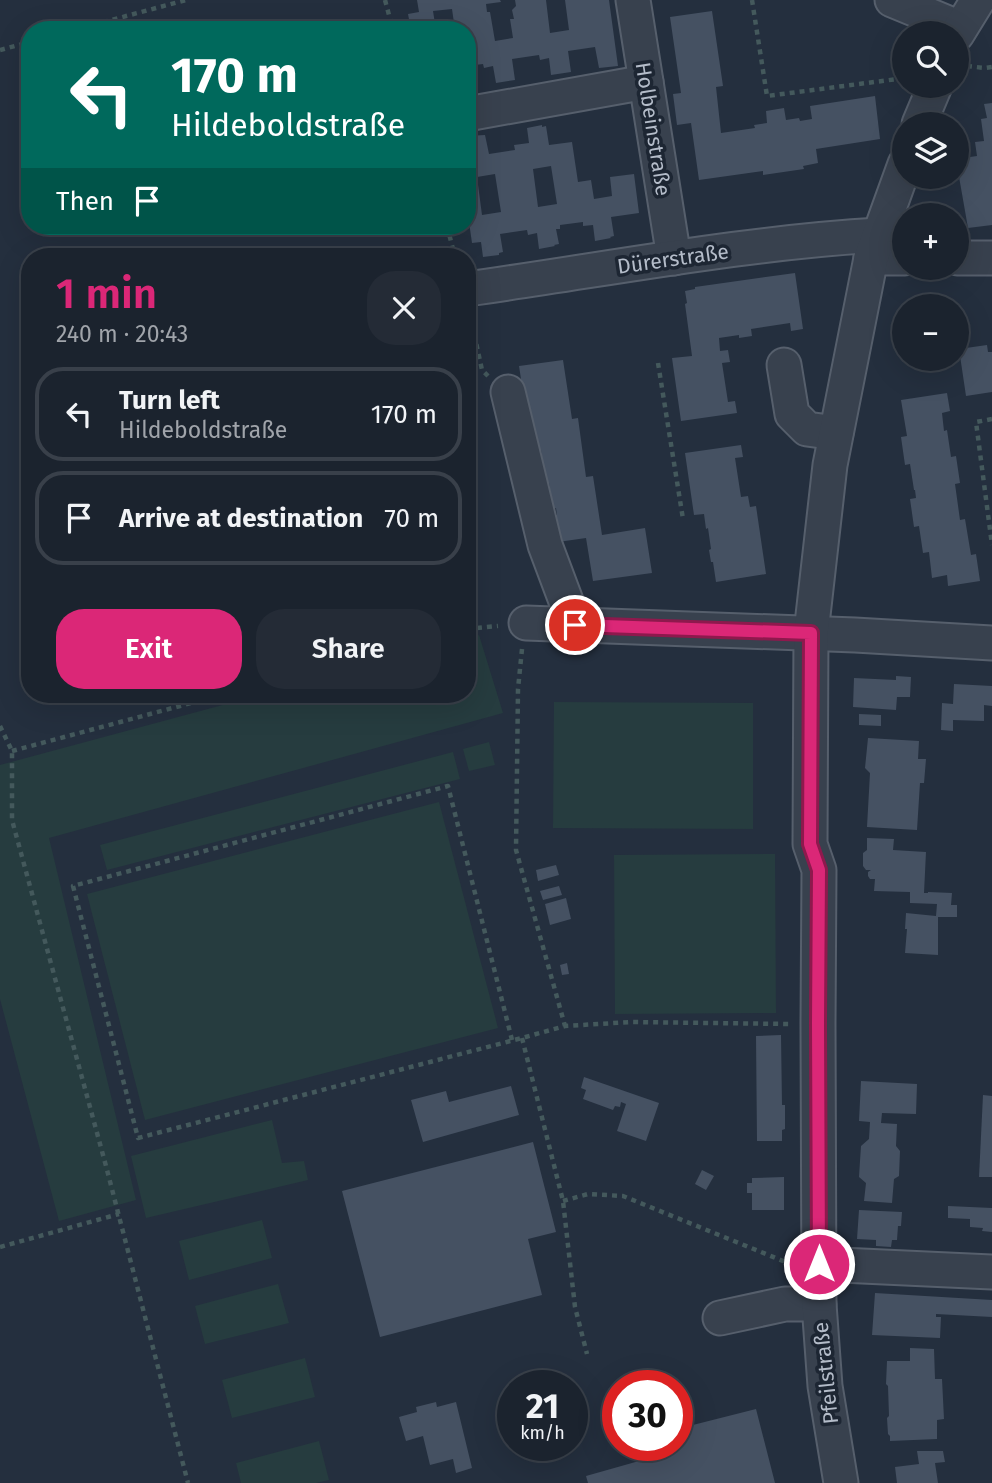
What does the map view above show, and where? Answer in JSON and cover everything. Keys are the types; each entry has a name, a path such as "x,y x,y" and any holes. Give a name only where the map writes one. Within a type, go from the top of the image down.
{"street":[{"name":"Holbeinstraße","path":"632,0 674,258"},
{"path":"892,0 937,21"},
{"path":"965,21 978,0"},
{"path":"476,112 646,82"},
{"path":"811,633 836,433 875,246 896,189"},
{"name":"Dürerstraße","path":"476,288 826,238 875,246 892,253"},
{"path":"969,258 992,258"},
{"path":"784,365 792,414 807,429 836,433"},
{"path":"508,392 545,545 575,625"},
{"path":"526,623 811,633 992,643"},
{"name":"Pfeilstraße","path":"811,633 810,844 819,870 820,1304 825,1386 841,1483"},
{"path":"819,1264 992,1272"},
{"path":"720,1318 785,1304 820,1304"}],"path":[{"path":"108,21 186,0"},
{"path":"384,0 390,21"},
{"path":"752,0 767,96 892,80"},
{"path":"0,50 21,44"},
{"path":"969,66 992,67"},
{"path":"476,344 482,370 508,392"},
{"path":"658,363 683,519"},
{"path":"992,419 976,422 992,545"},
{"path":"526,623 520,665 516,850 565,1026"},
{"path":"12,751 191,703"},
{"path":"0,726 12,751 12,820 119,1214 188,1483"},
{"path":"512,1040 448,786 73,886 138,1138 522,1038 565,1026 631,1022 818,1023"},
{"path":"522,1038 562,1201 575,1307 587,1354"},
{"path":"562,1201 588,1195 623,1196 792,1265 819,1264"},
{"path":"0,1247 119,1214"}],"green space":[{"path":"479,635 503,713 49,838 136,1200 59,1221 0,999 0,765 230,703 476,703 476,636"},
{"path":"554,702 753,703 753,829 553,828"},
{"path":"489,742 495,765 469,771 463,749"},
{"path":"453,752 460,779 107,870 100,845"},
{"path":"439,802 498,1028 145,1120 87,894"},
{"path":"775,854 776,1013 615,1014 614,855"},
{"path":"272,1120 282,1163 304,1161 308,1180 146,1218 131,1156"},
{"path":"262,1220 272,1258 189,1280 179,1241"},
{"path":"278,1284 289,1323 205,1344 195,1306"},
{"path":"305,1358 315,1397 232,1418 222,1380"},
{"path":"319,1441 329,1480 316,1483 241,1483 236,1463"}],"building":[{"path":"417,0 500,0 501,2 486,4 495,41 513,38 510,19 514,19 512,10 516,6 515,0 546,0 550,33 569,30 565,0 609,0 618,66 599,68 595,47 568,51 571,72 551,75 549,58 540,60 539,55 512,59 515,80 496,83 493,66 484,68 483,64 476,65 476,21 454,21 452,9 433,11 435,21 409,21 408,14 419,12"},
{"path":"712,11 723,86 716,87 721,133 755,128 754,125 767,123 766,111 784,108 786,120 799,118 800,121 812,119 810,106 875,96 880,139 816,149 818,163 803,166 804,169 763,175 763,171 699,180 691,123 677,125 673,94 681,93 670,17"},
{"path":"992,103 992,225 969,228 969,203 964,203 961,189 969,189 969,157 977,156 975,142 984,141 981,119 987,118 984,104"},
{"path":"542,125 546,126 549,145 572,142 578,182 591,180 594,199 612,196 610,177 634,174 639,213 611,217 614,236 595,241 593,225 583,226 583,222 560,225 560,229 556,229 559,244 539,249 537,233 528,235 527,230 500,234 503,252 483,257 481,242 472,243 471,235 476,235 476,136 485,135 489,154 515,150 514,145 529,143 527,128","holes":["551,166 557,204 538,207 533,169","495,174 501,212 482,215 477,177"]},
{"path":"795,273 803,329 791,331 790,323 751,329 752,336 719,338 720,351 728,350 730,362 722,363 728,402 735,401 737,413 681,421 672,358 692,356 685,291 695,287"},
{"path":"987,345 988,352 992,352 992,392 966,396 962,371 969,371 969,348"},
{"path":"563,360 572,419 578,418 586,477 593,476 602,535 645,528 652,573 593,581 586,538 558,542 554,516 557,515 556,508 553,509 549,483 542,484 539,458 542,457 541,450 538,450 534,425 527,426 524,400 527,399 526,392 523,392 519,366"},
{"path":"947,393 950,411 942,413 944,431 947,430 951,457 956,456 960,483 955,484 960,520 965,519 971,555 976,554 980,581 948,586 947,575 932,578 929,552 923,553 919,526 914,527 910,499 916,498 915,490 910,464 905,465 901,437 907,436 901,400"},
{"path":"741,445 743,457 735,458 741,497 748,496 750,507 756,506 766,574 716,582 704,514 694,515 685,453"},
{"path":"896,676 911,677 910,697 897,697 896,710 853,707 854,678 896,680"},
{"path":"954,684 992,686 992,706 984,705 984,721 953,720 953,731 941,730 942,703 953,704"},
{"path":"859,714 881,715 881,726 859,725"},
{"path":"868,738 919,741 918,759 926,759 924,783 920,783 917,830 867,827 870,773 865,768"},
{"path":"867,838 894,839 893,850 926,852 924,893 952,893 951,905 957,905 957,917 938,917 938,955 905,953 906,913 936,916 937,904 910,903 910,892 874,891 875,879 870,879 868,872 871,870 866,870 863,866"},
{"path":"556,865 559,875 538,881 536,870"},
{"path":"559,886 562,895 543,900 540,891"},
{"path":"566,898 571,919 550,925 545,904"},
{"path":"567,963 569,974 562,975 560,965"},
{"path":"781,1035 785,1129 782,1130 782,1141 757,1141 756,1036"},
{"path":"584,1077 659,1103 646,1141 617,1131 626,1104 621,1102 620,1107 615,1106 613,1110 583,1099 586,1090 581,1088"},
{"path":"861,1081 917,1084 916,1114 882,1113 881,1123 897,1124 896,1146 900,1151 899,1176 894,1179 892,1203 864,1201 866,1183 859,1177 861,1146 869,1139 870,1122 859,1121"},
{"path":"511,1086 519,1115 423,1142 411,1100 446,1091 449,1102"},
{"path":"983,1095 992,1096 992,1177 979,1177"},
{"path":"533,1142 556,1232 528,1239 542,1295 380,1337 342,1191"},
{"path":"702,1170 714,1176 706,1190 695,1184"},
{"path":"784,1177 784,1210 752,1210 752,1193 747,1193 747,1183 752,1183 752,1178"},
{"path":"948,1206 992,1208 992,1232 970,1227 970,1219 948,1218"},
{"path":"859,1210 902,1212 897,1240 892,1240 891,1247 876,1246 876,1240 857,1239"},
{"path":"875,1293 992,1300 992,1317 936,1314 936,1317 941,1317 940,1338 872,1335"},
{"path":"910,1348 934,1349 935,1379 942,1379 944,1419 937,1420 937,1439 890,1441 887,1418 887,1361 910,1361"},
{"path":"436,1402 437,1407 456,1402 472,1468 456,1473 453,1459 430,1465 423,1436 406,1441 399,1417 417,1412 416,1407"},
{"path":"756,1409 775,1483 588,1483 586,1476 639,1461 693,1461 693,1425"},
{"path":"917,1451 943,1451 945,1462 935,1463 938,1483 897,1483 895,1467 919,1464"}],"route":[{"path":"575,625 811,633 810,844 819,870 819,1264"}]}
